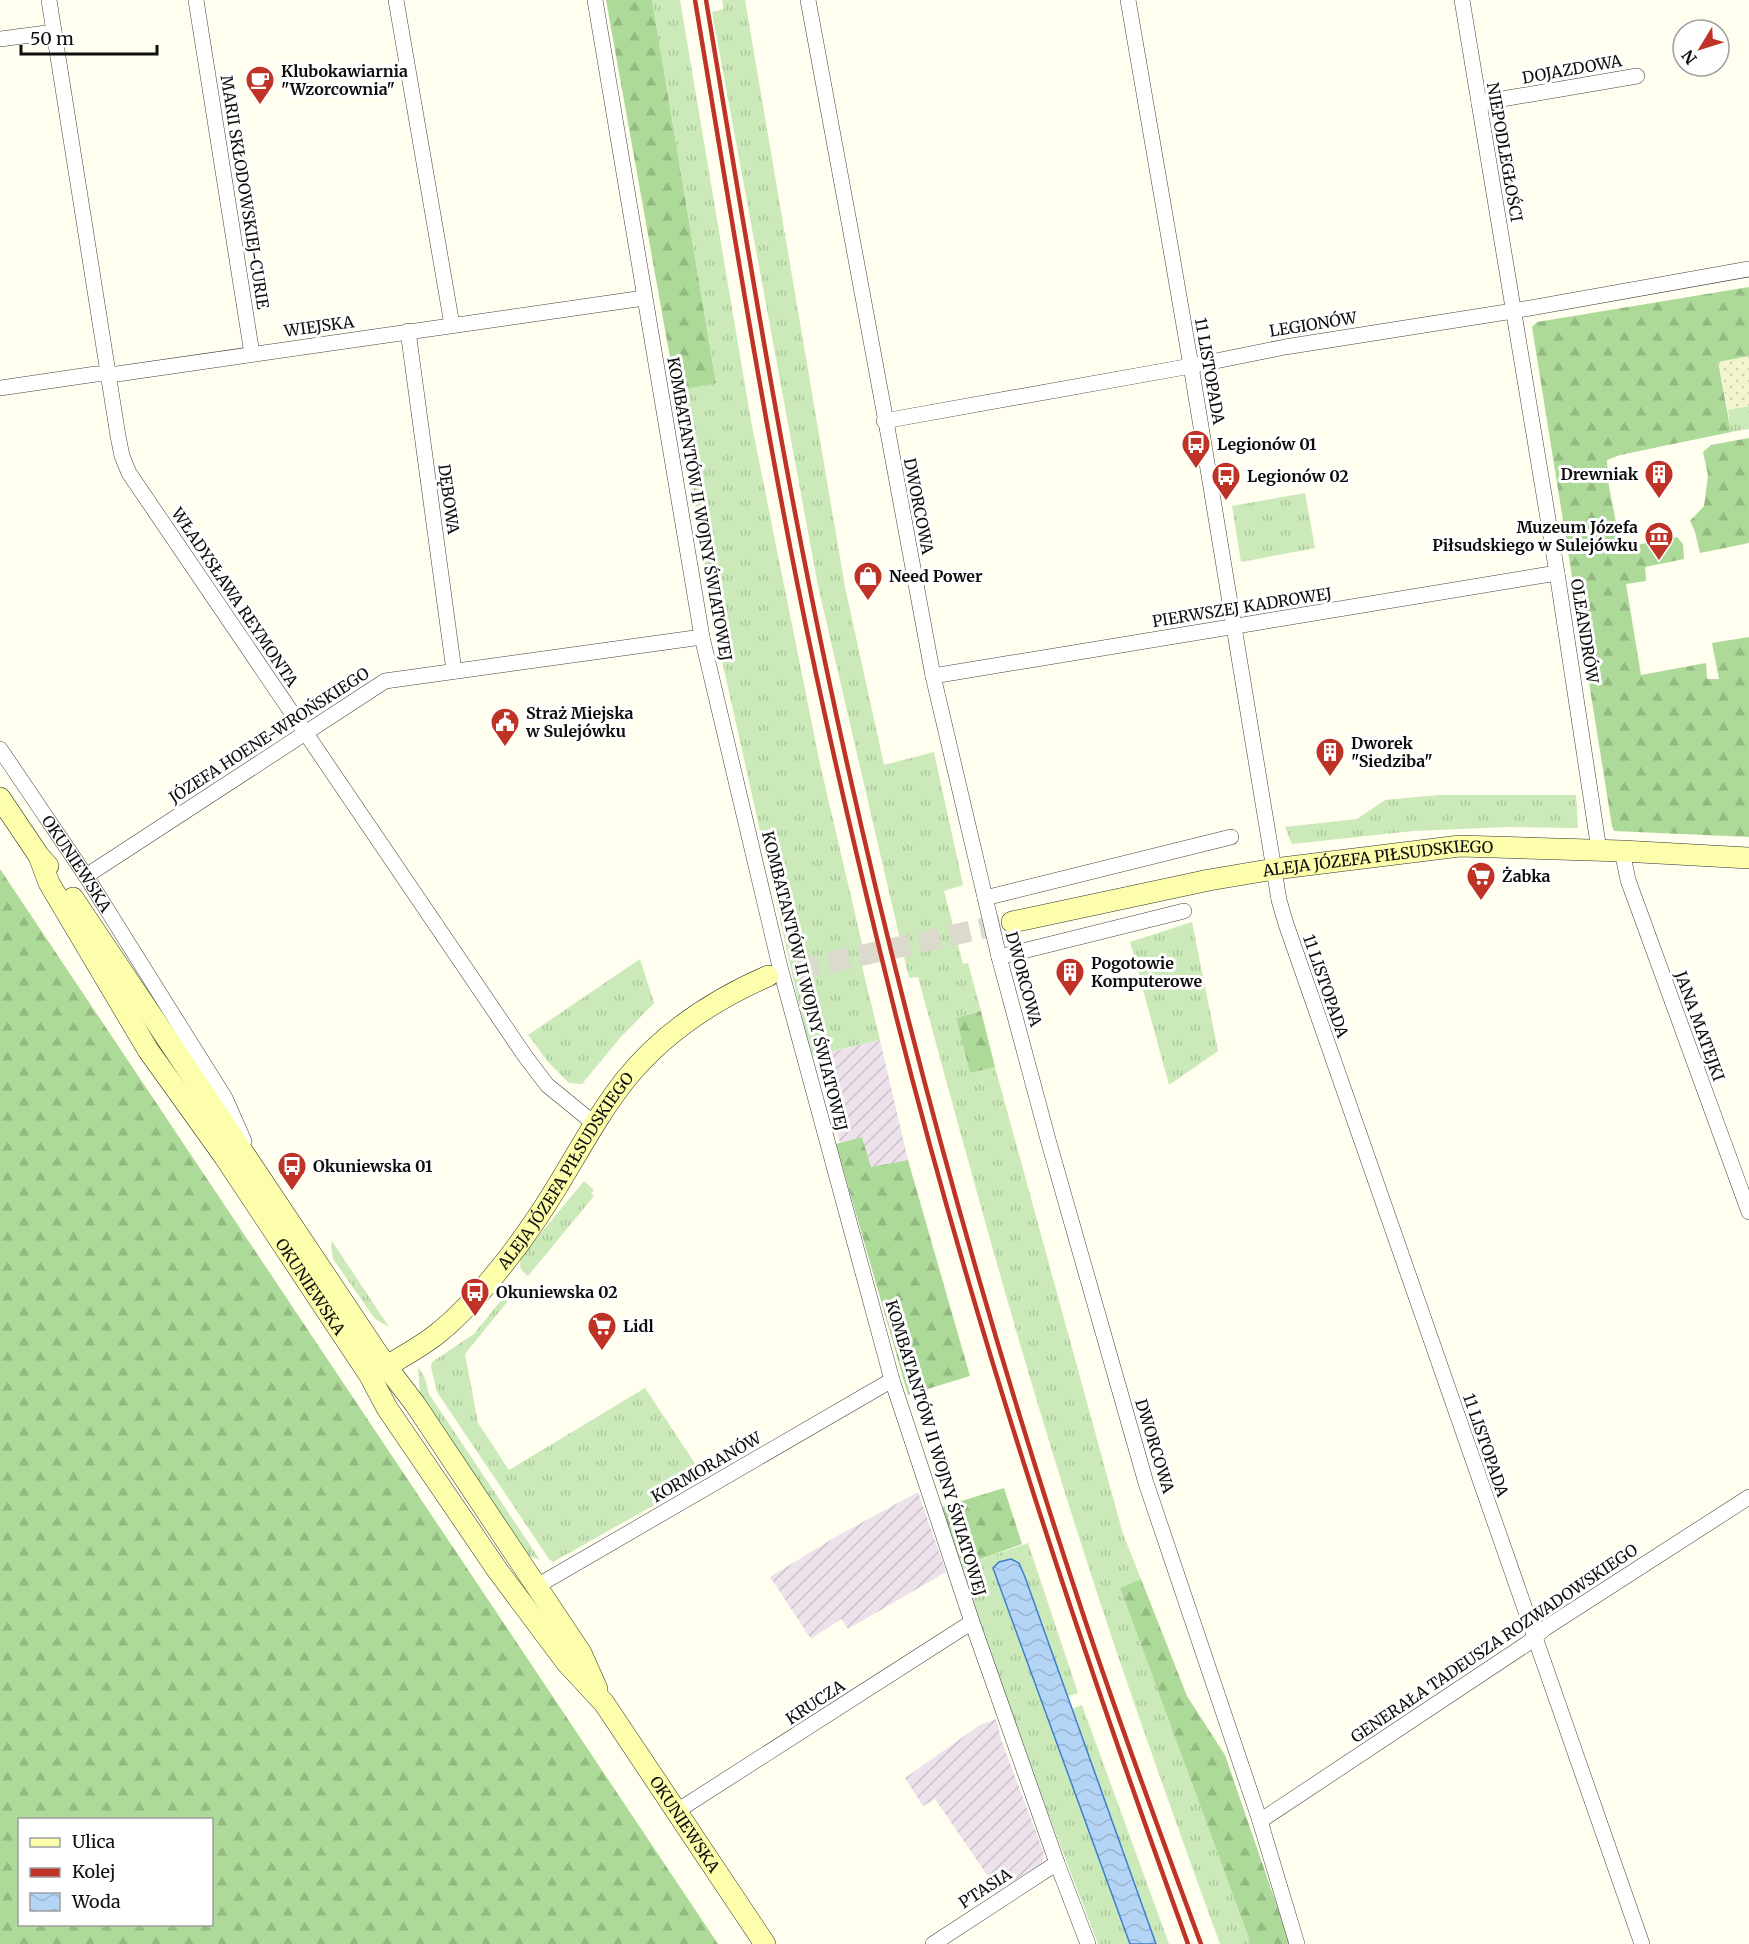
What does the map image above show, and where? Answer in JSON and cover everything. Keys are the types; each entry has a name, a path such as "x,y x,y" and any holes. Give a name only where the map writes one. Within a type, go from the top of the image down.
{"main road":[{"name":"OKUNIEWSKA","path":"0,798 39,856 66,887 255,1169 378,1371 387,1408 498,1571 566,1662 604,1702"},
{"name":"ALEJA JÓZEFA PIŁSUDSKIEGO","path":"1012,922 1128,896 1274,869 1460,846 1598,844 1622,851 1749,858"},
{"name":"OKUNIEWSKA","path":"39,856 49,883 148,1050 378,1371 415,1404 581,1653 604,1702 765,1944"},
{"name":"ALEJA JÓZEFA PIŁSUDSKIEGO","path":"378,1371 423,1344 464,1308 534,1222 626,1079 650,1052 704,1008 768,976"}],"street":[{"name":"WŁADYSŁAWA REYMONTA","path":"49,0 108,374 122,456 129,473 525,1056 547,1085 596,1125"},
{"name":"MARII SKŁODOWSKIEJ-CURIE","path":"196,0 252,354"},
{"path":"396,0 452,325"},
{"name":"KOMBATANTÓW II WOJNY ŚWIATOWEJ","path":"595,0 702,637 780,967 892,1380 972,1622 1088,1944"},
{"name":"DWORCOWA","path":"808,0 884,421 933,676 999,957 1049,1143 1146,1483 1260,1821 1297,1944"},
{"name":"11 LISTOPADA","path":"1128,0 1274,869 1286,924 1642,1944"},
{"name":"NIEPODLEGŁOŚCI","path":"1462,0 1513,310"},
{"path":"0,39 54,32"},
{"name":"DOJAZDOWA","path":"1479,103 1636,76"},
{"name":"LEGIONÓW","path":"884,421 1191,366 1285,346 1513,310 1749,269"},
{"name":"WIEJSKA","path":"0,388 644,297"},
{"name":"OLEANDRÓW","path":"1513,310 1557,573 1598,844"},
{"name":"DĘBOWA","path":"408,331 454,671"},
{"name":"PIERWSZEJ KADROWEJ","path":"933,676 1557,573"},
{"name":"JÓZEFA HOENE-WROŃSKIEGO","path":"86,876 385,681 702,637"},
{"name":"OKUNIEWSKA","path":"0,749 86,876 225,1098 255,1169"},
{"path":"985,898 1231,837"},
{"name":"JANA MATEJKI","path":"1622,851 1633,893 1749,1212"},
{"path":"999,957 1184,911"},
{"name":"KORMORANÓW","path":"537,1586 892,1380"},
{"name":"GENERAŁA TADEUSZA ROZWADOWSKIEGO","path":"1260,1821 1528,1643 1534,1636 1749,1497"},
{"name":"KRUCZA","path":"676,1811 972,1622"},
{"name":"PTASIA","path":"933,1944 1057,1863"}],"shaded area":[{"path":"880,1040 908,1160 871,1167 862,1137 840,1143 819,1055"},
{"path":"918,1492 946,1572 848,1629 841,1619 811,1639 770,1577 839,1535"},
{"path":"996,1719 1002,1742 1044,1854 1042,1863 998,1891 935,1799 923,1806 905,1778 980,1725"}],"green space":[{"path":"606,0 652,0 716,383 676,391"},
{"path":"652,0 680,0 751,421 820,764 863,948 858,950 880,1040 813,1056 804,1027 718,643 676,391 716,382"},
{"path":"722,0 745,0 845,587 884,765 934,752 963,885 944,891 963,964 968,963 981,1011 956,1018 970,1073 995,1067 1123,1534 1141,1579 1120,1588 1251,1944 1220,1944 1160,1777 1102,1609 1046,1431 989,1237 918,977 909,978 818,586 712,12 724,9"},
{"name":"Muzeum Józefa Piłsudskiego w Sulejówku","path":"1749,287 1749,356 1718,362 1731,432 1620,455 1607,460 1609,487 1621,548 1677,537 1683,544 1684,559 1645,567 1646,581 1626,584 1641,675 1706,663 1707,679 1719,679 1712,643 1749,637 1749,837 1614,831 1532,327 1537,322"},
{"path":"1749,356 1749,406 1728,410 1718,362"},
{"path":"1749,406 1749,429 1731,432 1728,410"},
{"path":"1749,438 1749,543 1700,553 1690,521 1704,506 1708,475 1703,452 1711,445"},
{"path":"1305,493 1315,548 1241,562 1232,506"},
{"path":"1438,795 1576,795 1578,828 1508,827 1413,831 1292,844 1285,827 1357,819 1385,800"},
{"path":"0,869 718,1944 0,1944"},
{"path":"1192,922 1218,1051 1169,1085 1130,942"},
{"path":"640,959 654,1003 620,1038 582,1084 569,1083 549,1063 528,1035"},
{"path":"981,1011 995,1067 970,1073 956,1018"},
{"path":"862,1137 871,1167 908,1160 970,1376 908,1395 836,1144"},
{"path":"584,1181 594,1190 591,1194 594,1196 528,1276 520,1267 522,1256"},
{"path":"332,1241 389,1327 375,1319 333,1259"},
{"path":"506,1294 512,1296 465,1354 478,1423 509,1470 645,1388 704,1477 553,1562 437,1392 431,1367 432,1362 474,1334"},
{"path":"418,1367 425,1378 429,1394 540,1560 530,1556 523,1549 420,1394"},
{"path":"1004,1488 1022,1544 961,1566 942,1507"},
{"path":"1028,1543 1078,1693 1068,1696 1019,1563 1065,1766 1130,1944 1098,1944 1012,1719 961,1566"},
{"path":"1141,1579 1187,1696 1225,1755 1290,1944 1251,1944 1120,1588"},
{"path":"1082,1705 1169,1944 1156,1944 1072,1709"}],"water":[{"path":"1011,1559 1019,1563 1025,1577 1156,1944 1130,1944 993,1568 999,1562"}],"tunnel":[{"path":"768,976 1012,922"}],"railway":[{"path":"695,0 757,367 798,587 845,804 897,1020 960,1254 1031,1485 1068,1601 1188,1944"},
{"path":"706,0 794,508 854,794 911,1030 974,1264 1045,1496 1110,1695 1201,1944"}],"place":[{"name":"Klubokawiarnia \"Wzorcownia\"","path":"260,106"},
{"name":"Legionów 01","path":"1196,470"},
{"name":"Drewniak","path":"1659,500"},
{"name":"Legionów 02","path":"1226,502"},
{"name":"Muzeum Józefa Piłsudskiego w Sulejówku","path":"1659,562"},
{"name":"Need Power","path":"868,602"},
{"name":"Straż Miejska w Sulejówku","path":"505,748"},
{"name":"Dworek \"Siedziba\"","path":"1330,778"},
{"name":"Żabka","path":"1481,902"},
{"name":"Pogotowie Komputerowe","path":"1070,998"},
{"name":"Okuniewska 01","path":"292,1192"},
{"name":"Okuniewska 02","path":"475,1318"},
{"name":"Lidl","path":"602,1352"}]}
